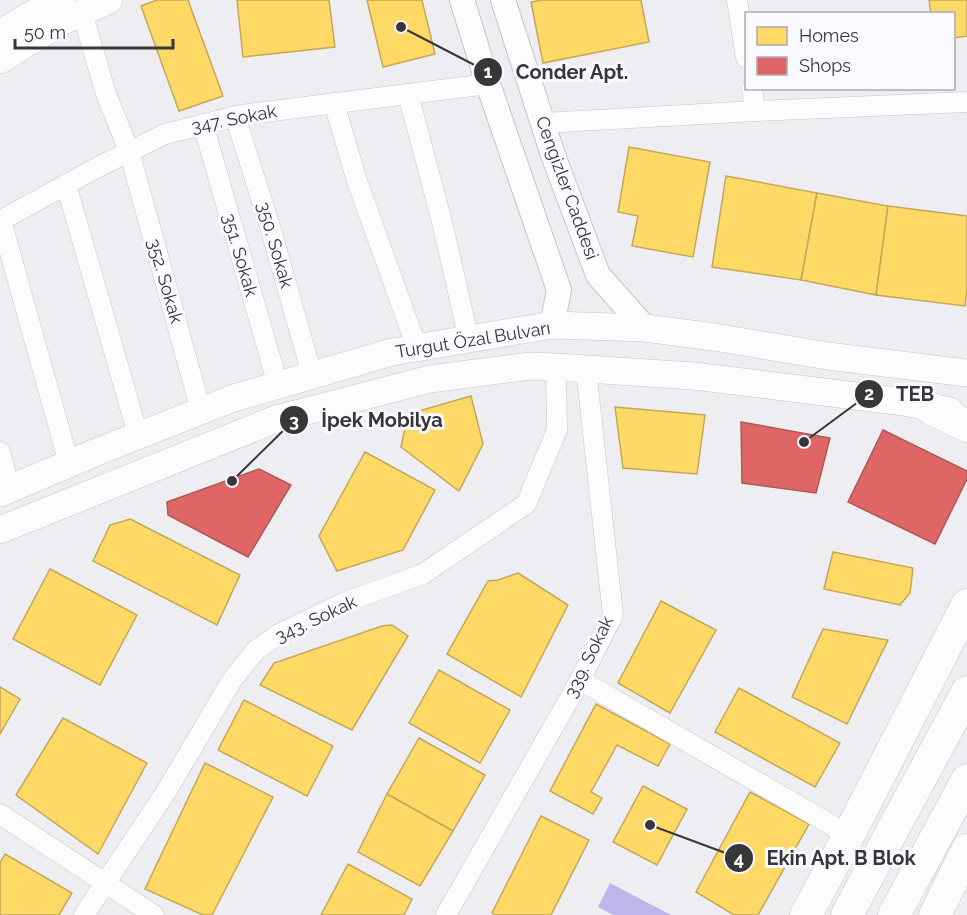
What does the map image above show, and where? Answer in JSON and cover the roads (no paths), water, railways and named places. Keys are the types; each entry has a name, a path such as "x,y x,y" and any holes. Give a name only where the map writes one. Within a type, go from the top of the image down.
{"highway":[{"path":"930,408 967,426"},
{"path":"806,915 967,605"},
{"path":"847,915 967,692"},
{"path":"894,915 967,780"},
{"path":"934,915 967,850"}],"main road":[{"path":"0,34 25,18 72,6 109,0"},
{"path":"0,60 59,23 72,6"},
{"name":"Turgut Özal Bulvarı","path":"5,491 138,435 234,398 392,352 552,325 645,328 828,356 967,373"},
{"name":"Turgut Özal Bulvarı","path":"0,530 276,419 430,379 531,366 694,376 904,402 967,413"}],"street":[{"path":"462,0 488,84 559,290 552,325"},
{"name":"Cengizler Caddesi","path":"503,0 553,156 598,275 645,328"},
{"path":"737,0 745,46"},
{"name":"352. Sokak","path":"72,6 129,152 201,411"},
{"name":"347. Sokak","path":"0,221 66,184 165,134 236,116 488,84"},
{"path":"752,90 755,111"},
{"path":"408,94 442,222 469,340"},
{"path":"543,123 967,102"},
{"path":"334,103 357,181 417,348"},
{"name":"350. Sokak","path":"236,116 312,375"},
{"name":"351. Sokak","path":"203,124 278,385"},
{"path":"66,184 138,435"},
{"path":"0,221 69,464"},
{"name":"343. Sokak","path":"84,915 166,792 232,680 256,650 279,634 343,603 423,574 526,504 556,430 556,367"},
{"name":"339. Sokak","path":"446,915 580,680 613,615 586,369"},
{"path":"0,452 5,491"},
{"path":"580,680 849,835"},
{"path":"0,814 154,915"}],"place":[{"name":"Conder Apt.","path":"401,27"},
{"name":"TEB","path":"804,442"},
{"name":"İpek Mobilya","path":"232,481"},
{"name":"Ekin Apt. B Blok","path":"650,825"}]}
